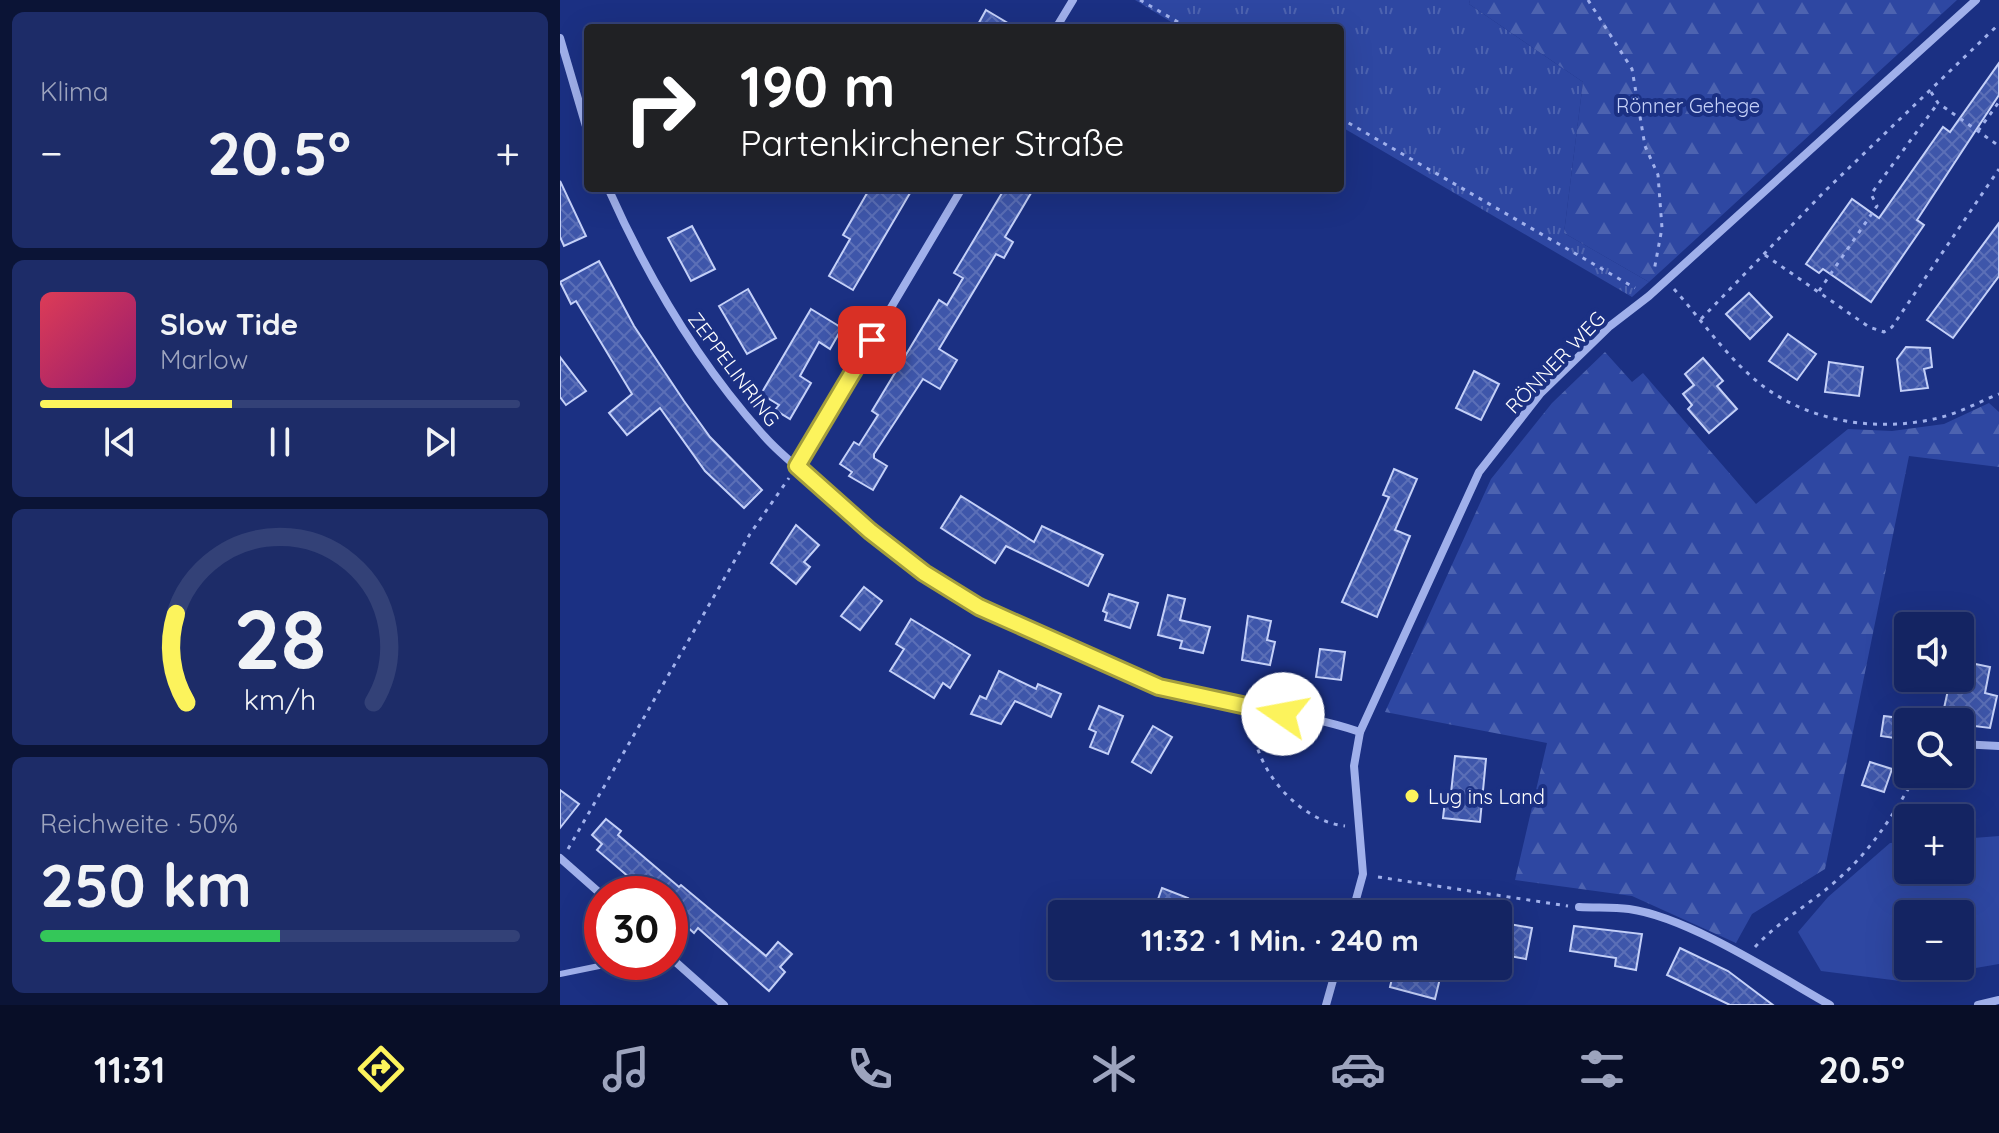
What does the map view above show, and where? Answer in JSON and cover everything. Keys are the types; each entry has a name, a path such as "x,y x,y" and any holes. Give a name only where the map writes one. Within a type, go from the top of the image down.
{"street":[{"path":"1058,24 1073,0"},
{"name":"RÖNNER WEG","path":"1356,900 1363,874 1354,766 1360,732 1479,472 1540,394 1610,326 1667,280 1976,0"},
{"path":"560,38 584,119"},
{"name":"ZEPPELINRING","path":"610,192 651,278 702,359 766,439 870,531 924,573 979,607 1159,687 1360,732"},
{"path":"797,466 960,192"},
{"path":"1974,745 1999,746"},
{"path":"561,859 584,879"},
{"path":"1579,907 1630,909 1676,924 1746,957 1830,1005"},
{"path":"688,973 724,1005"},
{"path":"1326,1005 1333,980"},
{"path":"1978,1005 1999,1000"}],"lane":[{"path":"560,974 584,969"}],"path":[{"path":"1140,0 1181,24"},
{"path":"1588,0 1632,69 1645,146 1658,175 1662,228 1654,273"},
{"path":"1701,319 1826,190 1999,24"},
{"path":"1931,92 1938,103 1999,146"},
{"path":"1978,131 1999,102"},
{"path":"1819,291 1877,206 1871,194 1938,103"},
{"path":"1344,120 1647,295"},
{"path":"1765,255 1877,331 1892,327 1999,169"},
{"path":"1667,280 1752,377 1797,407 1840,421 1888,426 1943,417 1999,394"},
{"path":"561,859 750,534 797,466"},
{"path":"1253,708 1253,733 1259,756 1279,785 1303,810 1327,824 1359,827"},
{"path":"1746,957 1776,924 1835,882 1878,840 1909,788"},
{"path":"1363,874 1579,907"}],"green space":[{"path":"1135,0 1470,0 1469,4 1583,82 1564,233 1649,282 1632,297 1344,128 1344,24 1174,24"},
{"name":"Rönner Gehege","path":"1470,0 1957,0 1649,282 1564,233 1583,82 1469,4"},
{"path":"1605,352 1632,382 1643,373 1756,504 1848,429 1892,431 1944,424 1989,403 1999,412 1999,467 1909,456 1825,869 1752,914 1736,943 1632,896 1515,880 1547,743 1385,712 1491,479 1552,403"},
{"path":"1999,836 1999,964 1974,968 1974,900 1894,900 1894,980 1906,980 1900,981 1821,971 1798,932 1828,897 1894,843 1894,884 1974,884 1974,838"}],"building":[{"path":"986,10 1009,24 978,24"},
{"path":"1999,63 1999,95 1917,220 1924,225 1871,302 1823,269 1819,273 1806,264 1852,199 1879,218 1943,127 1950,132"},
{"path":"560,181 586,236 564,246 560,237"},
{"path":"868,192 911,192 853,290 829,276 850,239 843,235"},
{"path":"1003,192 1032,192 1005,237 1013,242 1004,258 996,254 939,349 957,360 940,389 923,379 874,454 874,458 887,466 873,490 849,476 852,472 840,464 854,442 859,445 878,415 872,411 939,300 947,305 963,278 954,273"},
{"path":"1999,223 1999,276 1953,338 1927,320"},
{"path":"692,226 715,269 691,281 668,238"},
{"path":"599,261 634,326 684,401 710,437 762,490 744,508 705,471 660,408 627,435 609,413 632,394 576,301 571,304 560,282"},
{"path":"748,289 776,338 747,354 719,306"},
{"path":"1749,293 1772,317 1750,339 1726,314"},
{"path":"811,309 842,328 830,349 819,342 800,376 811,383 790,419 775,410 779,405 761,394"},
{"path":"1788,334 1816,354 1797,380 1769,361"},
{"path":"1906,347 1930,348 1932,367 1924,369 1928,388 1901,391 1897,359"},
{"path":"560,357 586,391 566,405 560,397"},
{"path":"1703,358 1723,381 1717,386 1737,409 1709,433 1688,409 1692,405 1683,394 1694,385 1685,374"},
{"path":"1829,362 1863,367 1859,396 1825,392"},
{"path":"1474,371 1499,384 1481,420 1456,408"},
{"path":"1394,469 1417,479 1395,530 1410,536 1377,617 1342,602 1389,497 1383,495"},
{"path":"961,496 1034,542 1042,526 1103,555 1088,586 1006,546 995,563 941,528"},
{"path":"796,525 819,545 804,562 810,567 796,584 771,563"},
{"path":"864,587 882,601 860,630 841,616"},
{"path":"1109,594 1138,603 1130,628 1105,620 1107,613 1103,611"},
{"path":"1168,595 1185,599 1180,620 1210,627 1203,653 1180,648 1182,641 1158,635"},
{"path":"1248,616 1271,621 1267,640 1275,642 1270,665 1242,660"},
{"path":"911,619 970,655 950,688 943,683 934,698 890,671 904,649 896,644"},
{"path":"1320,649 1345,652 1341,680 1316,677"},
{"path":"1974,664 1990,667 1985,693 1997,696 1990,728 1974,726 1974,708 1944,708 1948,692 1974,692"},
{"path":"999,671 1036,689 1038,684 1061,694 1051,717 1015,701 1001,724 971,714 980,696 986,699"},
{"path":"1099,706 1123,716 1108,754 1090,747 1096,732 1089,729"},
{"path":"1884,716 1894,717 1894,738 1881,736"},
{"path":"1153,726 1172,737 1151,773 1132,762"},
{"path":"1455,756 1486,759 1480,822 1443,818 1446,792 1451,793"},
{"path":"1870,762 1892,769 1884,792 1862,785"},
{"path":"560,790 579,804 560,828"},
{"path":"606,819 621,831 618,835 666,876 628,876 597,850 602,844 592,835"},
{"path":"1162,888 1188,898 1187,900 1158,900"},
{"path":"688,891 766,956 778,942 792,954 780,967 785,972 769,991 698,928 694,933 688,928"},
{"path":"1512,924 1532,928 1526,959 1512,956"},
{"path":"1574,926 1642,934 1636,970 1615,966 1616,958 1570,951"},
{"path":"1680,948 1728,971 1773,1005 1730,1005 1667,975"},
{"path":"1392,980 1440,980 1435,999 1390,987"}],"place":[{"name":"Lug ins Land","path":"1412,796"}],"route":[{"path":"872,340 797,466 870,531 924,573 979,607 1159,687 1283,714"}]}
